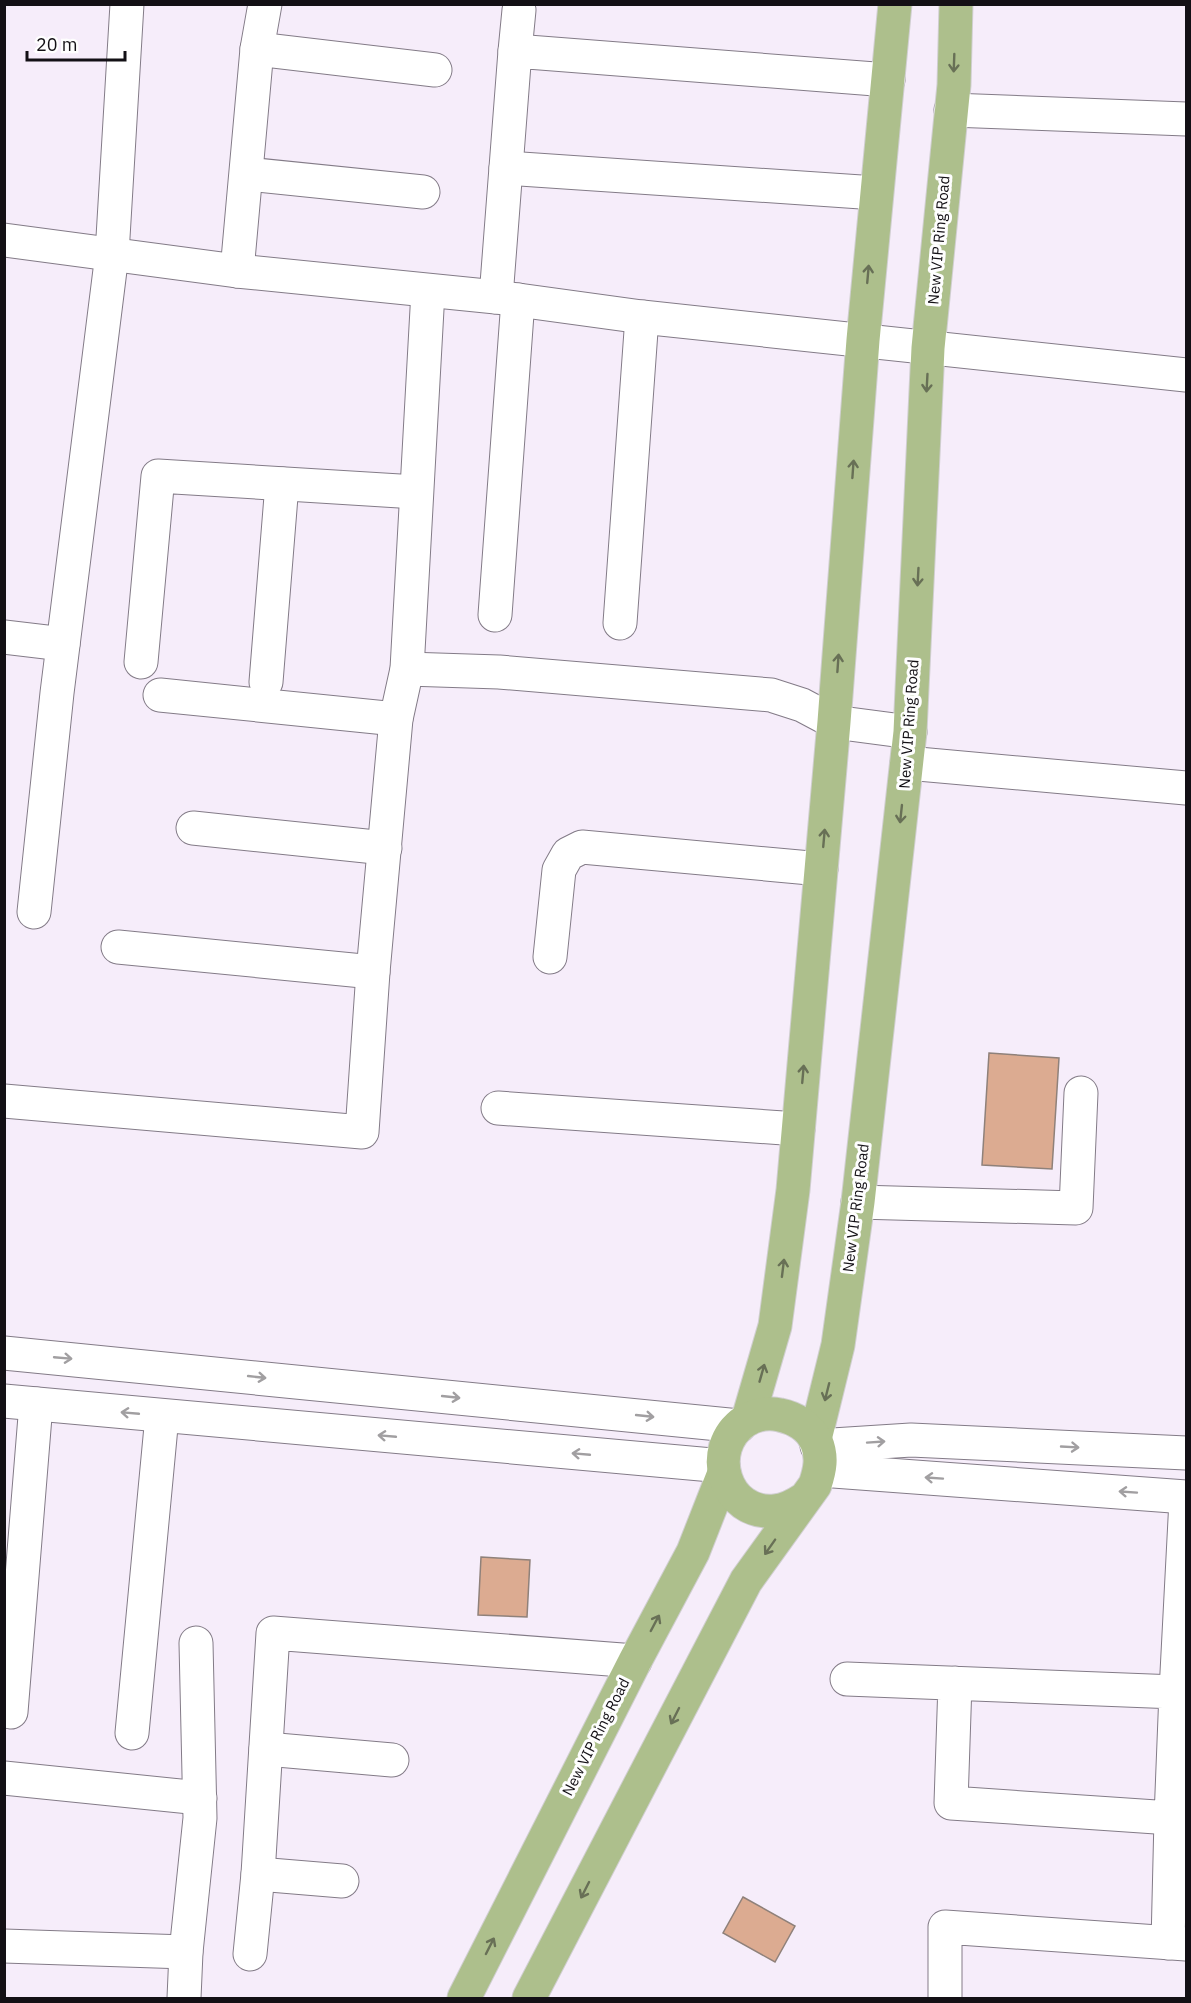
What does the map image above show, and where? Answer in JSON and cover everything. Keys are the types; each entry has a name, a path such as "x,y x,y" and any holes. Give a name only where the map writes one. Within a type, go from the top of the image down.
{"main road":[{"path":"804,1499 790,1508 773,1511 757,1509 742,1501 730,1489 723,1470 723,1452 727,1442 743,1423 776,1326 798,1130 834,722 862,340 895,4"},
{"name":"New VIP Ring Road","path":"818,1452 838,1345 858,1202 909,748 928,348 951,110 957,4"},
{"path":"529,1998 746,1581 815,1485 818,1452 806,1427 793,1418 778,1414 762,1414 743,1423"},
{"name":"New VIP Ring Road","path":"464,1998 635,1661 693,1552 723,1470"}],"street":[{"path":"34,912 63,644 112,254 128,4"},
{"path":"237,271 257,49 265,4"},
{"path":"495,615 507,299 506,168 519,10"},
{"path":"257,49 435,70"},
{"path":"515,51 888,80"},
{"path":"951,110 1186,119"},
{"path":"506,168 876,193"},
{"path":"246,174 423,192"},
{"path":"5,243 112,254 237,271 507,299 642,317 1186,375"},
{"path":"4,1101 362,1132 373,972 396,719 406,669 428,291"},
{"path":"620,623 642,317"},
{"path":"141,662 158,476 416,492"},
{"path":"266,682 282,484"},
{"path":"4,637 63,644"},
{"path":"406,669 499,672 771,695 802,705 834,722 909,748 1186,788"},
{"path":"160,695 396,719"},
{"path":"193,828 385,848"},
{"path":"550,957 559,870 568,854 582,847 821,869"},
{"path":"118,947 373,972"},
{"path":"858,1202 1076,1208 1082,1093"},
{"path":"498,1108 798,1130"},
{"path":"4,1353 743,1423"},
{"path":"11,1712 20,1402 723,1470"},
{"path":"132,1733 162,1416"},
{"path":"818,1452 911,1440 1186,1453"},
{"path":"818,1452 1186,1498 1177,1943 945,1927 945,1998"},
{"path":"250,1954 258,1874 273,1634 635,1661"},
{"path":"184,1998 186,1952 200,1818 196,1643"},
{"path":"848,1679 1181,1693"},
{"path":"955,1683 951,1803 1179,1818"},
{"path":"266,1749 392,1760"},
{"path":"4,1778 200,1798"},
{"path":"258,1874 342,1881"},
{"path":"4,1946 186,1952"}],"building":[{"path":"989,1053 1059,1058 1052,1169 982,1165"},
{"path":"481,1557 530,1560 527,1617 478,1615"},
{"path":"743,1897 795,1926 775,1962 723,1933"}]}
